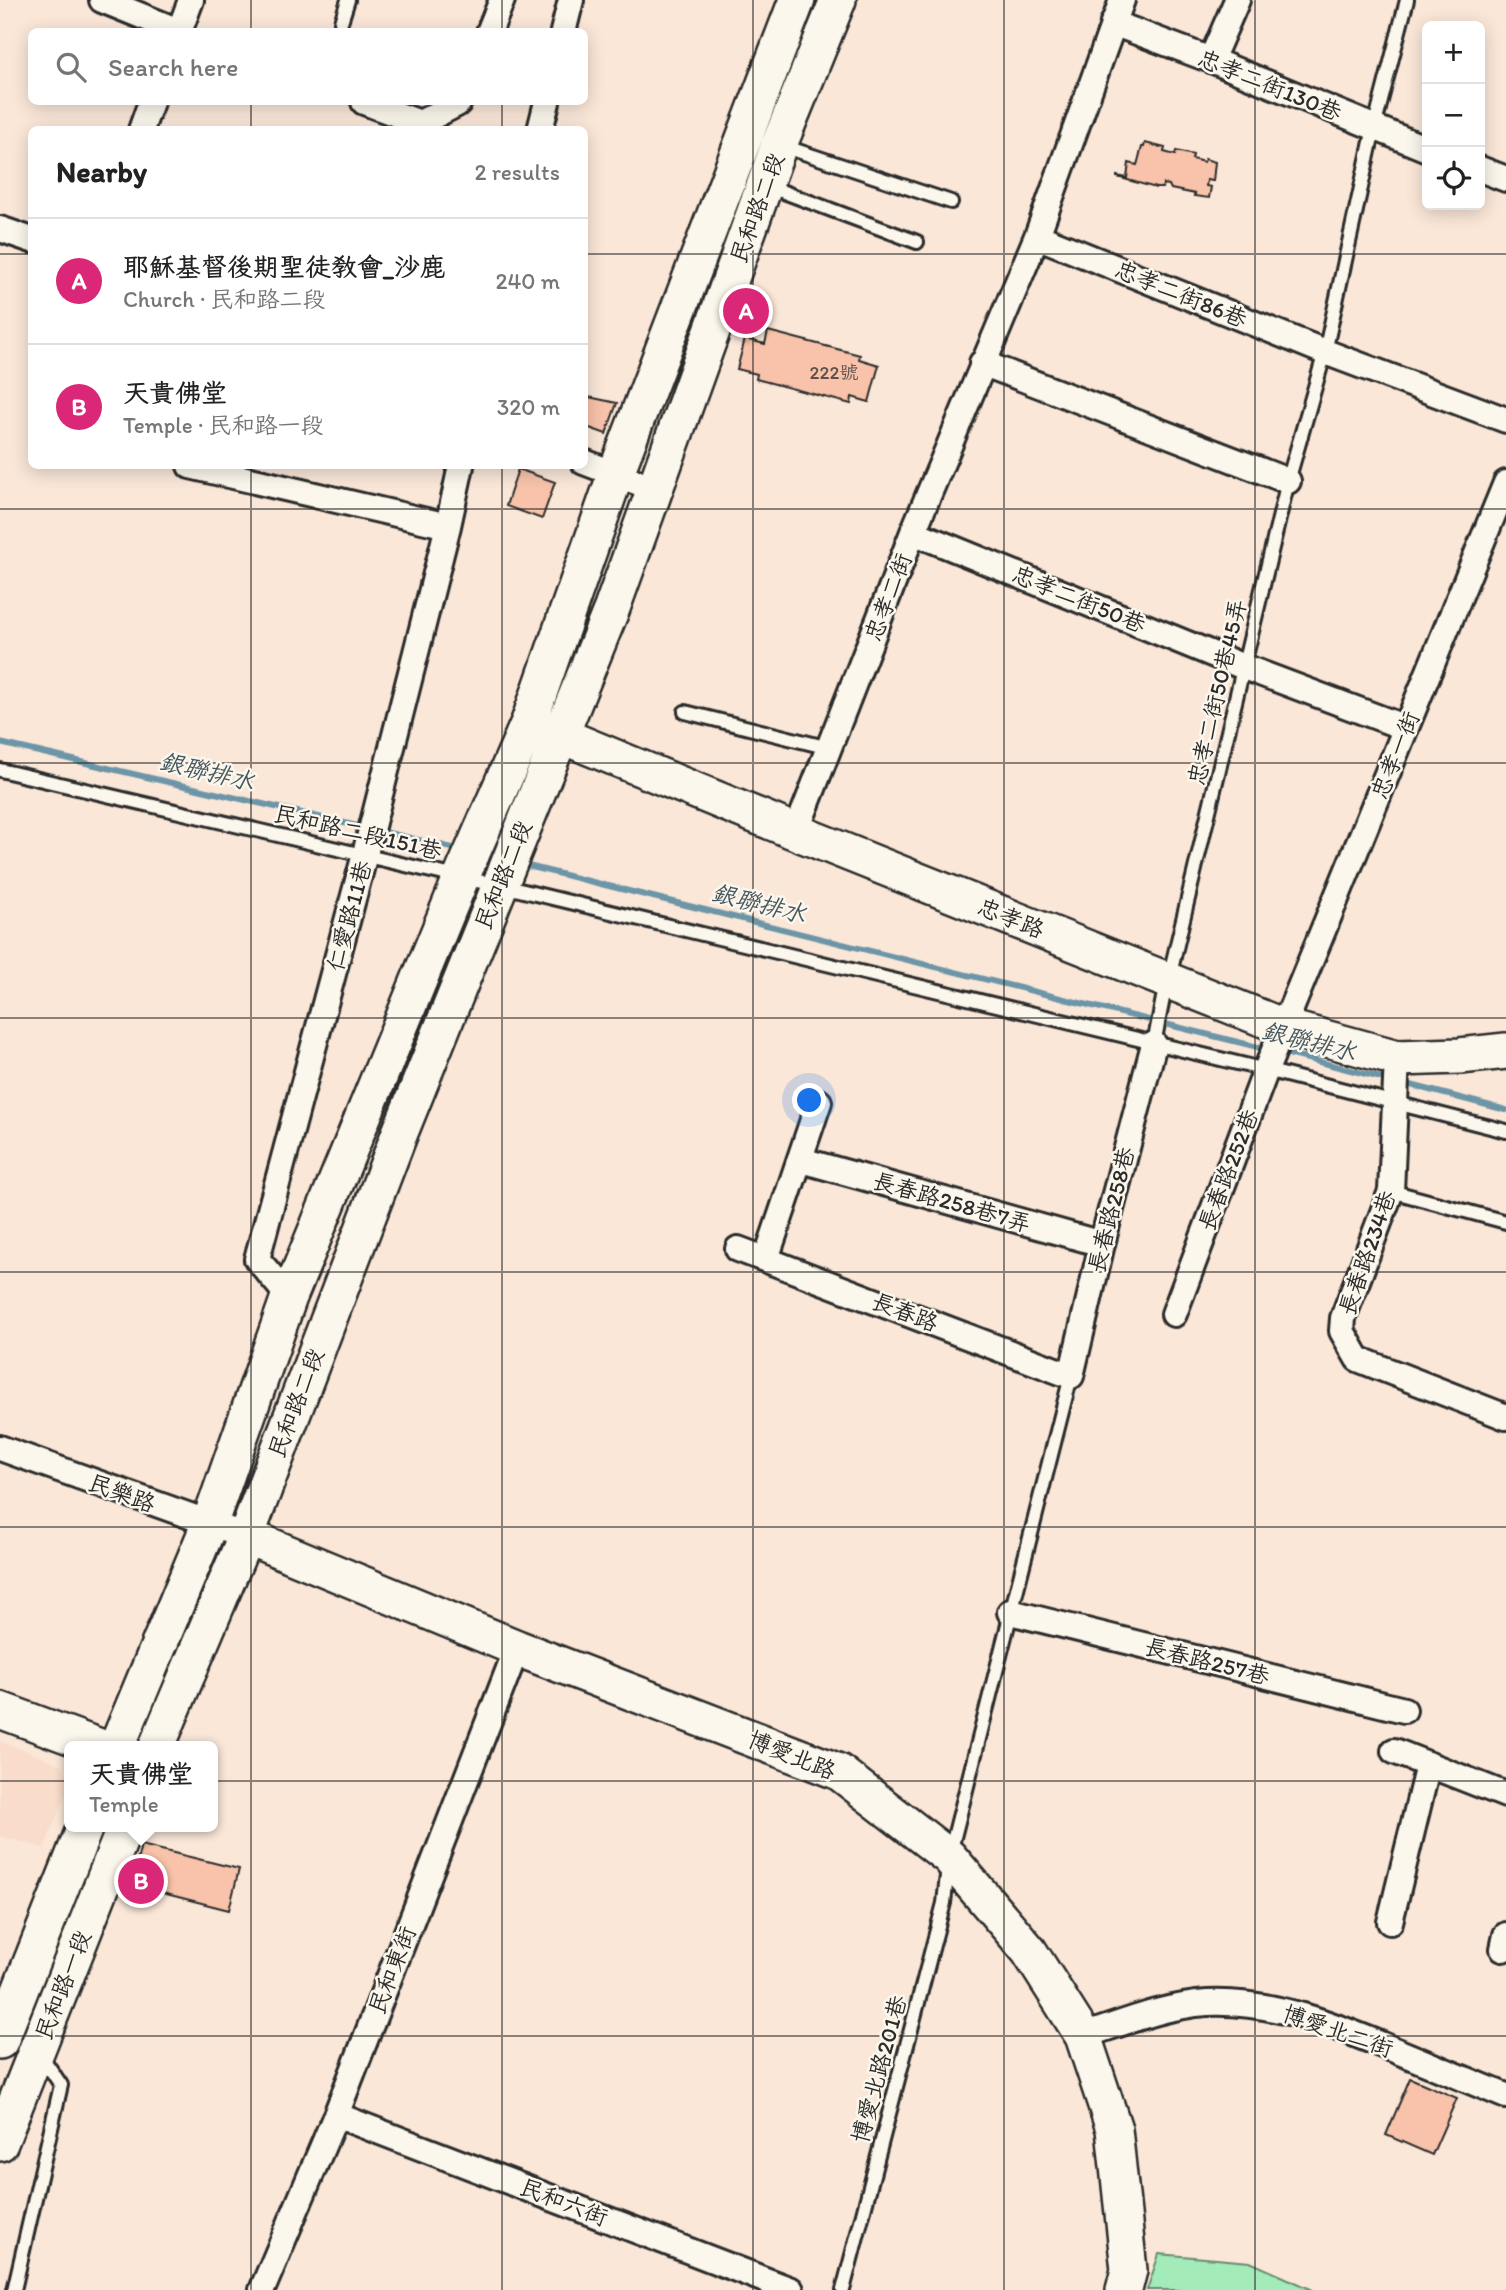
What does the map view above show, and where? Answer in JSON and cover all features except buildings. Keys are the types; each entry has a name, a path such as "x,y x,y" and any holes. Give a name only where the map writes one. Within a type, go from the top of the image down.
{"street":[{"path":"102,0 172,28"},
{"path":"181,28 191,0"},
{"path":"491,28 502,0"},
{"path":"564,28 571,0"},
{"name":"民和路二段","path":"119,1741 209,1525 289,1297 461,878 529,722 600,468 797,0"},
{"name":"民和路二段","path":"159,1741 246,1536 399,1135 561,735 655,489 779,145 838,0"},
{"name":"忠孝二街","path":"796,832 913,532 1037,236 1122,0"},
{"path":"1211,60 1237,0"},
{"name":"忠孝二街130巷","path":"1113,23 1211,60 1422,147"},
{"path":"143,126 151,105"},
{"path":"371,105 420,123 454,105"},
{"path":"541,126 546,105"},
{"path":"1485,171 1506,179"},
{"path":"0,229 28,239"},
{"name":"忠孝二街86巷","path":"1037,236 1325,352 1506,420"},
{"path":"982,363 1288,481"},
{"path":"600,468 655,489"},
{"path":"203,469 449,526"},
{"name":"仁愛路11巷","path":"289,1297 257,1259 365,854 449,526 460,469"},
{"name":"忠孝一街","path":"1284,1027 1506,483"},
{"name":"忠孝二街50巷","path":"913,532 1244,667 1406,728"},
{"name":"忠孝路","path":"529,722 1284,1027 1398,1058 1506,1051"},
{"name":"長春路252巷","path":"1174,1314 1284,1027"},
{"name":"長春路258巷","path":"1071,1376 1154,1044"},
{"name":"長春路234巷","path":"1398,1058 1391,1191 1343,1318 1342,1331 1359,1359 1506,1417"},
{"path":"766,1259 819,1102"},
{"path":"363,1117 399,1135"},
{"name":"長春路258巷7弄","path":"801,1160 1102,1244"},
{"name":"長春路","path":"738,1249 1071,1376"},
{"name":"民樂路","path":"0,1448 209,1525 246,1536"},
{"name":"博愛北路","path":"246,1536 517,1648 839,1772 949,1857 1029,1951 1083,2036 1114,2129 1129,2270 1124,2290"},
{"name":"長春路257巷","path":"1010,1612 1404,1710"},
{"name":"民和東街","path":"262,2290 336,2115 517,1648"},
{"path":"0,1710 84,1741"},
{"path":"1394,1751 1506,1794"},
{"path":"1390,1922 1428,1765"},
{"name":"民和路一段","path":"0,2041 83,1832"},
{"name":"民和路一段","path":"0,2143 123,1832"},
{"name":"博愛北二街","path":"1083,2036 1167,2009 1206,2003 1242,2005 1298,2013 1506,2096"},
{"name":"民和六街","path":"336,2115 791,2290"}],"lane":[{"path":"341,22 348,0"},
{"name":"忠孝二街50巷45弄","path":"1154,1044 1288,481 1325,352 1374,128 1407,0"},
{"path":"779,145 951,202"},
{"path":"765,185 917,242"},
{"path":"685,712 830,748"},
{"name":"民和路二段151巷","path":"0,770 499,885 1266,1070 1506,1131"},
{"path":"1391,1191 1506,1222"},
{"path":"949,1857 1071,1376"},
{"name":"博愛北路201巷","path":"843,2290 944,1903 949,1857"},
{"path":"14,2290 61,2085 37,2050"}],"shaded area":[{"path":"0,1741 62,1765 64,1799 44,1848 0,1836"}],"green space":[{"path":"1159,2254 1250,2262 1313,2290 1147,2290"}],"waterway":[{"name":"銀聯排水","path":"0,743 366,828"},
{"name":"銀聯排水","path":"376,830 461,850"},
{"name":"銀聯排水","path":"520,864 1270,1050"},
{"name":"銀聯排水","path":"1281,1052 1389,1080"},
{"name":"銀聯排水","path":"1403,1083 1506,1110"}],"place":[{"name":"耶穌基督後期聖徒教會_沙鹿","path":"746,311"},
{"name":"天貴佛堂","path":"141,1881"}]}
